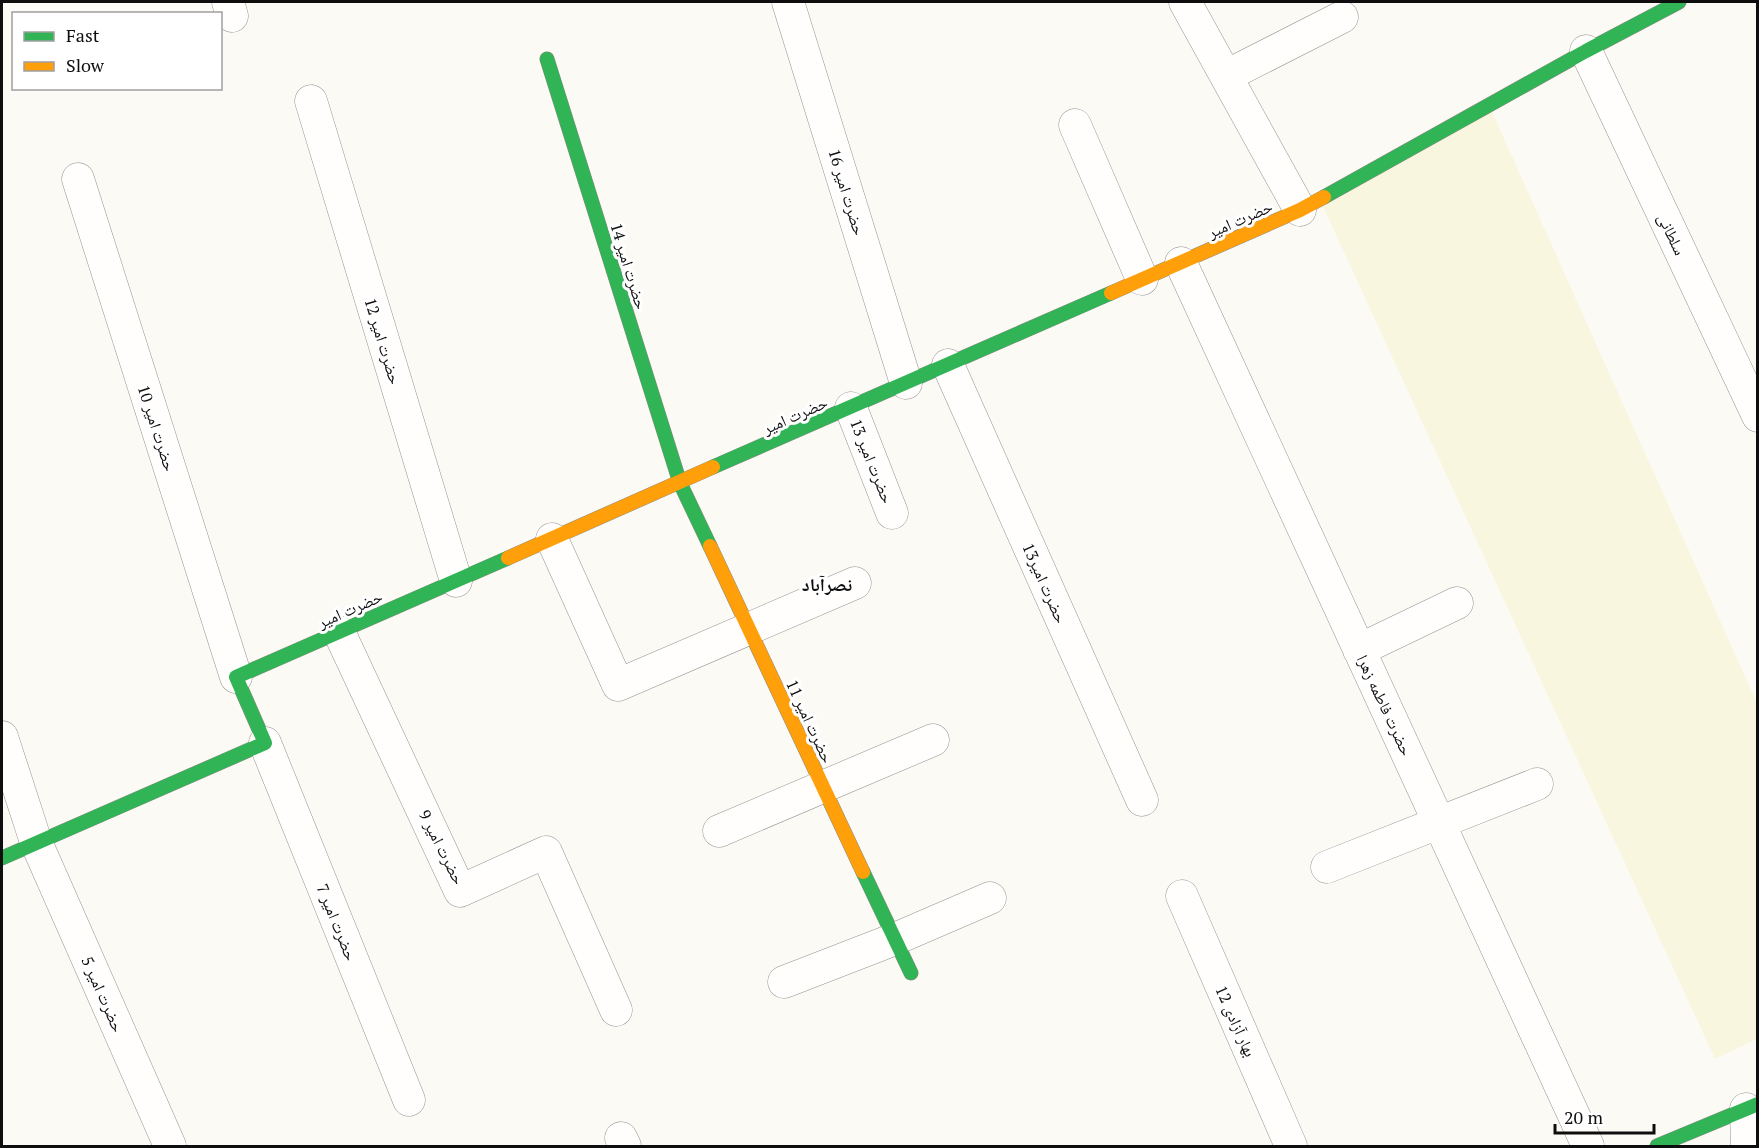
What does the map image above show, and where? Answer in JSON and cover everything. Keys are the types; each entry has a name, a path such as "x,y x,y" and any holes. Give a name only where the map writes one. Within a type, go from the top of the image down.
{"street":[{"name":"حضرت امیر 16","path":"788,2 906,383"},
{"path":"1185,2 1300,210"},
{"name":"حضرت امیر","path":"236,677 1300,210 1679,2"},
{"path":"1226,76 1342,16"},
{"name":"سلطانی","path":"1586,51 1758,416"},
{"name":"حضرت امیر 14","path":"547,59 680,483"},
{"name":"حضرت امیر 12","path":"311,101 456,581"},
{"path":"1075,125 1143,279"},
{"name":"حضرت امیر 10","path":"78,179 236,677"},
{"name":"حضرت فاطمه زهرا","path":"1181,263 1588,1146"},
{"name":"حضرت امیر13","path":"948,365 1142,800"},
{"name":"حضرت امیر 13","path":"851,408 892,513"},
{"name":"حضرت امیر 11","path":"680,483 912,973"},
{"path":"552,539 618,685 748,627 855,583"},
{"path":"1359,650 1457,603"},
{"name":"حضرت امیر 9","path":"339,632 460,891 546,852 616,1010"},
{"path":"2,858 265,744 236,677"},
{"name":"حضرت امیر 5","path":"2,737 36,842 170,1146"},
{"path":"719,831 933,740"},
{"name":"حضرت امیر 7","path":"265,744 409,1100"},
{"path":"1327,867 1537,784"},
{"name":"بهار آزادی 12","path":"1182,896 1291,1146"},
{"path":"784,982 895,939 990,898"},
{"path":"1658,1146 1752,1106"},
{"path":"1747,1146 1752,1106"}],"shaded area":[{"path":"1489,105 1757,703 1757,1039 1715,1059 1320,200"}],"traffic: fast":[{"path":"1324,197 1586,51 1679,2"},
{"path":"547,59 680,483 710,546"},
{"path":"713,467 1111,293"},
{"path":"2,858 265,743 236,677 508,558"},
{"path":"863,872 911,973"},
{"path":"1657,1146 1758,1104"}],"traffic: slow":[{"path":"1111,293 1300,210 1324,197"},
{"path":"508,558 713,467"},
{"path":"710,546 863,872"}],"district":[{"name":"نصرآباد","path":"827,584"}]}
